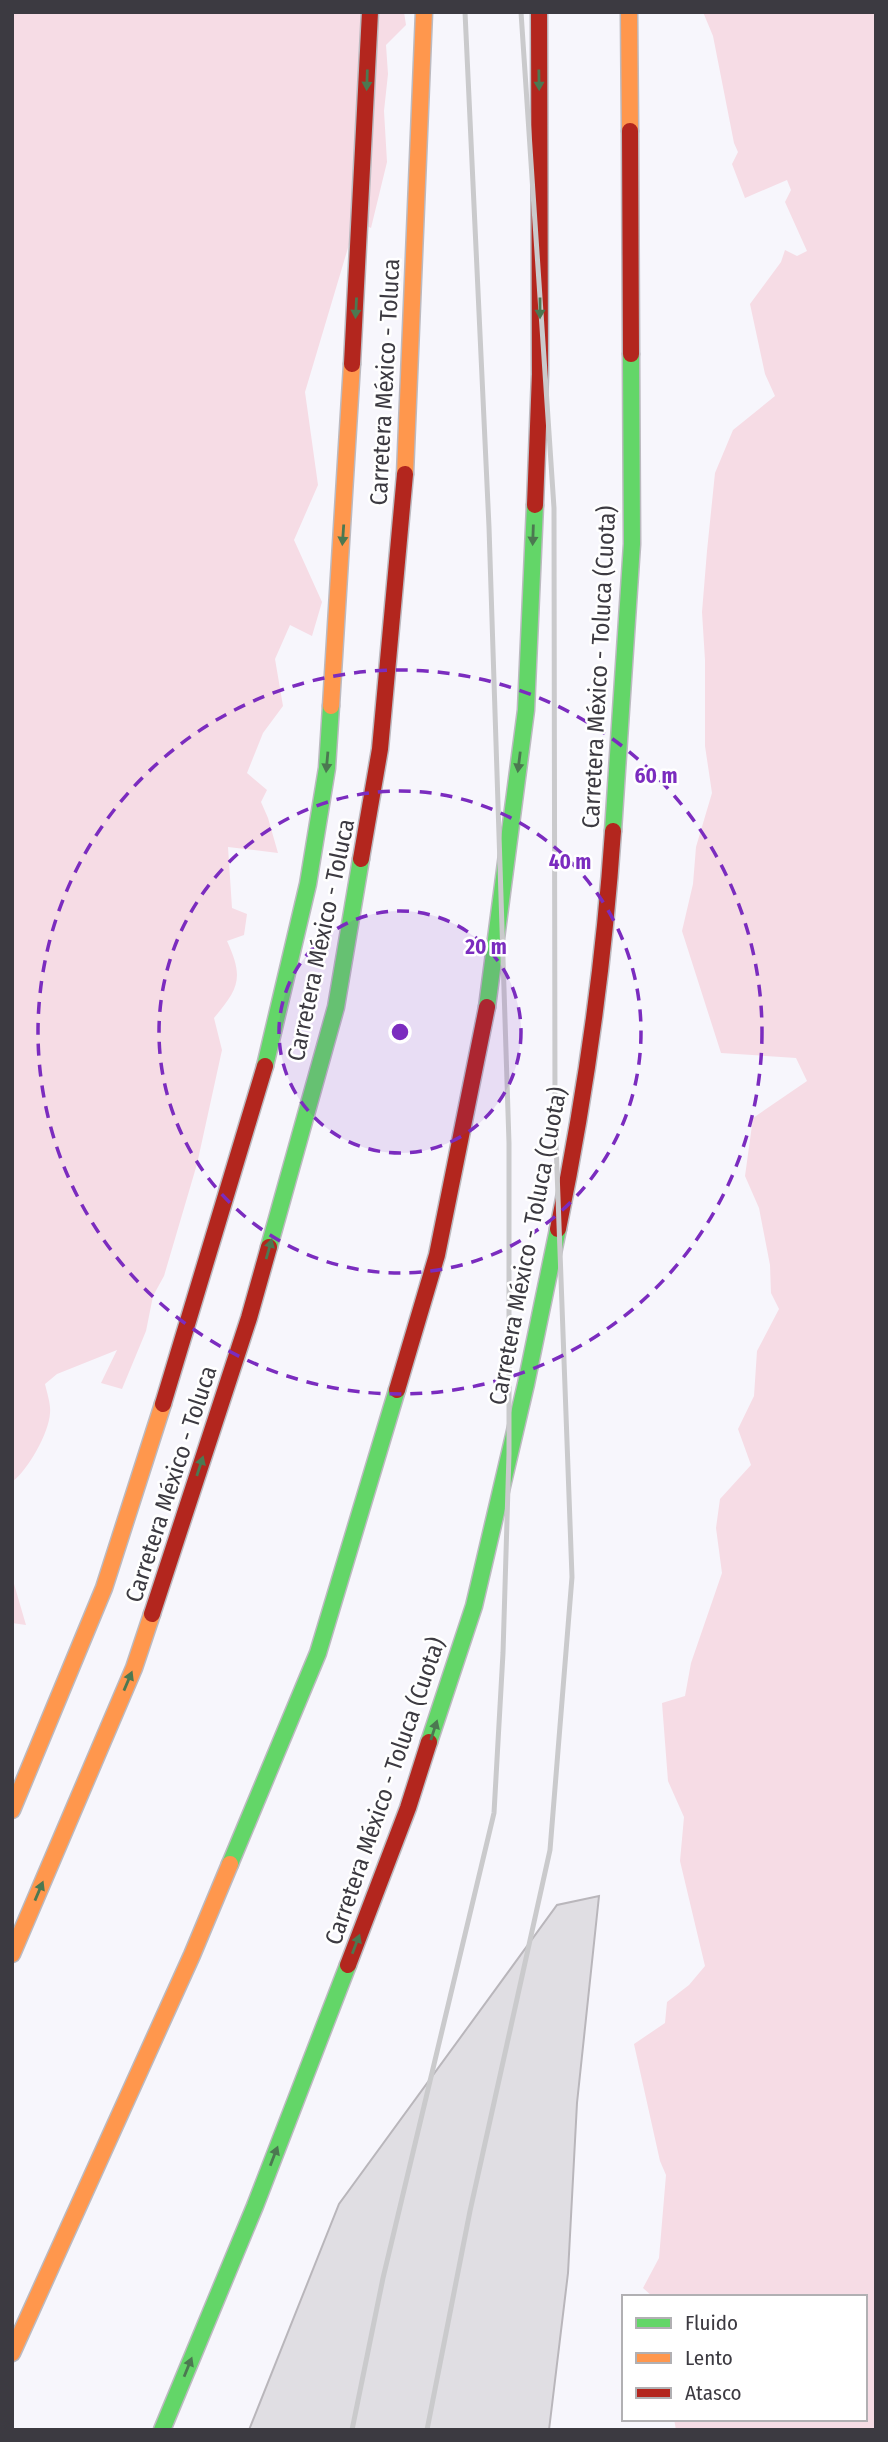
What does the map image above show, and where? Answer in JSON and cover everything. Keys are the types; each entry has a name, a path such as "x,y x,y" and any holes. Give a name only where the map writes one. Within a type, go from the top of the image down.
{"main road":[{"name":"Carretera México - Toluca","path":"12,1810 104,1588 194,1308 269,1054 308,884 327,768 332,704 349,433 370,12"},
{"name":"Carretera México - Toluca","path":"12,1954 134,1668 249,1318 336,1007 380,749 392,634 405,472 424,12"},
{"path":"12,2353 192,1955 318,1653 437,1255 491,989 526,710 540,374 539,12"},
{"name":"Carretera México - Toluca (Cuota)","path":"162,2430 255,2206 408,1808 474,1606 526,1384 576,1142 608,910 632,544 629,12"}],"shaded area":[{"path":"12,12 404,12 406,25 386,45 388,74 384,111 387,162 371,228 356,221 305,392 318,485 294,540 322,602 312,636 290,625 275,659 283,706 263,733 247,773 267,790 261,802 278,853 228,847 232,908 247,914 244,935 227,941 236,964 236,982 229,999 214,1018 222,1050 197,1164 164,1276 153,1296 146,1331 122,1389 101,1383 117,1350 57,1374 45,1384 50,1410 46,1431 31,1460 12,1482"},
{"path":"703,12 876,12 876,2430 676,2430 674,2421 867,2421 867,2295 651,2295 643,2288 659,2258 666,2175 660,2161 634,2044 665,2023 667,2002 689,1985 705,1966 680,1861 684,1817 668,1781 662,1703 685,1696 691,1663 722,1573 716,1528 720,1499 751,1465 738,1429 754,1396 757,1351 779,1309 771,1293 770,1265 759,1208 745,1176 753,1118 807,1081 796,1058 721,1053 682,931 693,884 696,847 712,793 705,746 702,612 715,473 733,430 775,396 765,374 750,304 781,262 785,250 797,256 807,251 785,202 791,190 787,180 745,198 732,164 738,152 713,36"},
{"path":"12,1577 26,1625 12,1623"}],"building":[{"path":"599,1896 577,2103 568,2273 549,2430 249,2430 339,2204 557,1905"}],"railway":[{"path":"352,2430 383,2278 494,1813 503,1653 509,1454 509,1143 489,527 465,12"},
{"path":"427,2430 470,2211 550,1850 572,1577 555,1116 554,508 521,12"}],"traffic: fast":[{"path":"613,831 632,544 631,354"},
{"path":"487,1007 526,710 535,505"},
{"path":"265,1066 308,884 327,768 331,706"},
{"path":"269,1247 336,1007 361,859"},
{"path":"429,1742 474,1606 526,1384 558,1229"},
{"path":"230,1864 318,1653 397,1390"},
{"path":"162,2430 255,2206 348,1965"}],"traffic: slow":[{"path":"405,474 424,12"},
{"path":"629,12 630,131"},
{"path":"331,706 352,364"},
{"path":"12,1810 104,1588 163,1404"},
{"path":"12,1954 134,1668 152,1614"},
{"path":"12,2353 192,1955 230,1864"}],"traffic: jam":[{"path":"352,364 370,12"},
{"path":"535,505 540,374 539,12"},
{"path":"630,131 631,354"},
{"path":"361,859 380,749 405,474"},
{"path":"558,1229 592,1031 613,831"},
{"path":"397,1390 437,1255 487,1007"},
{"path":"163,1404 265,1066"},
{"path":"152,1614 249,1318 269,1247"},
{"path":"348,1965 408,1808 429,1742"}]}
